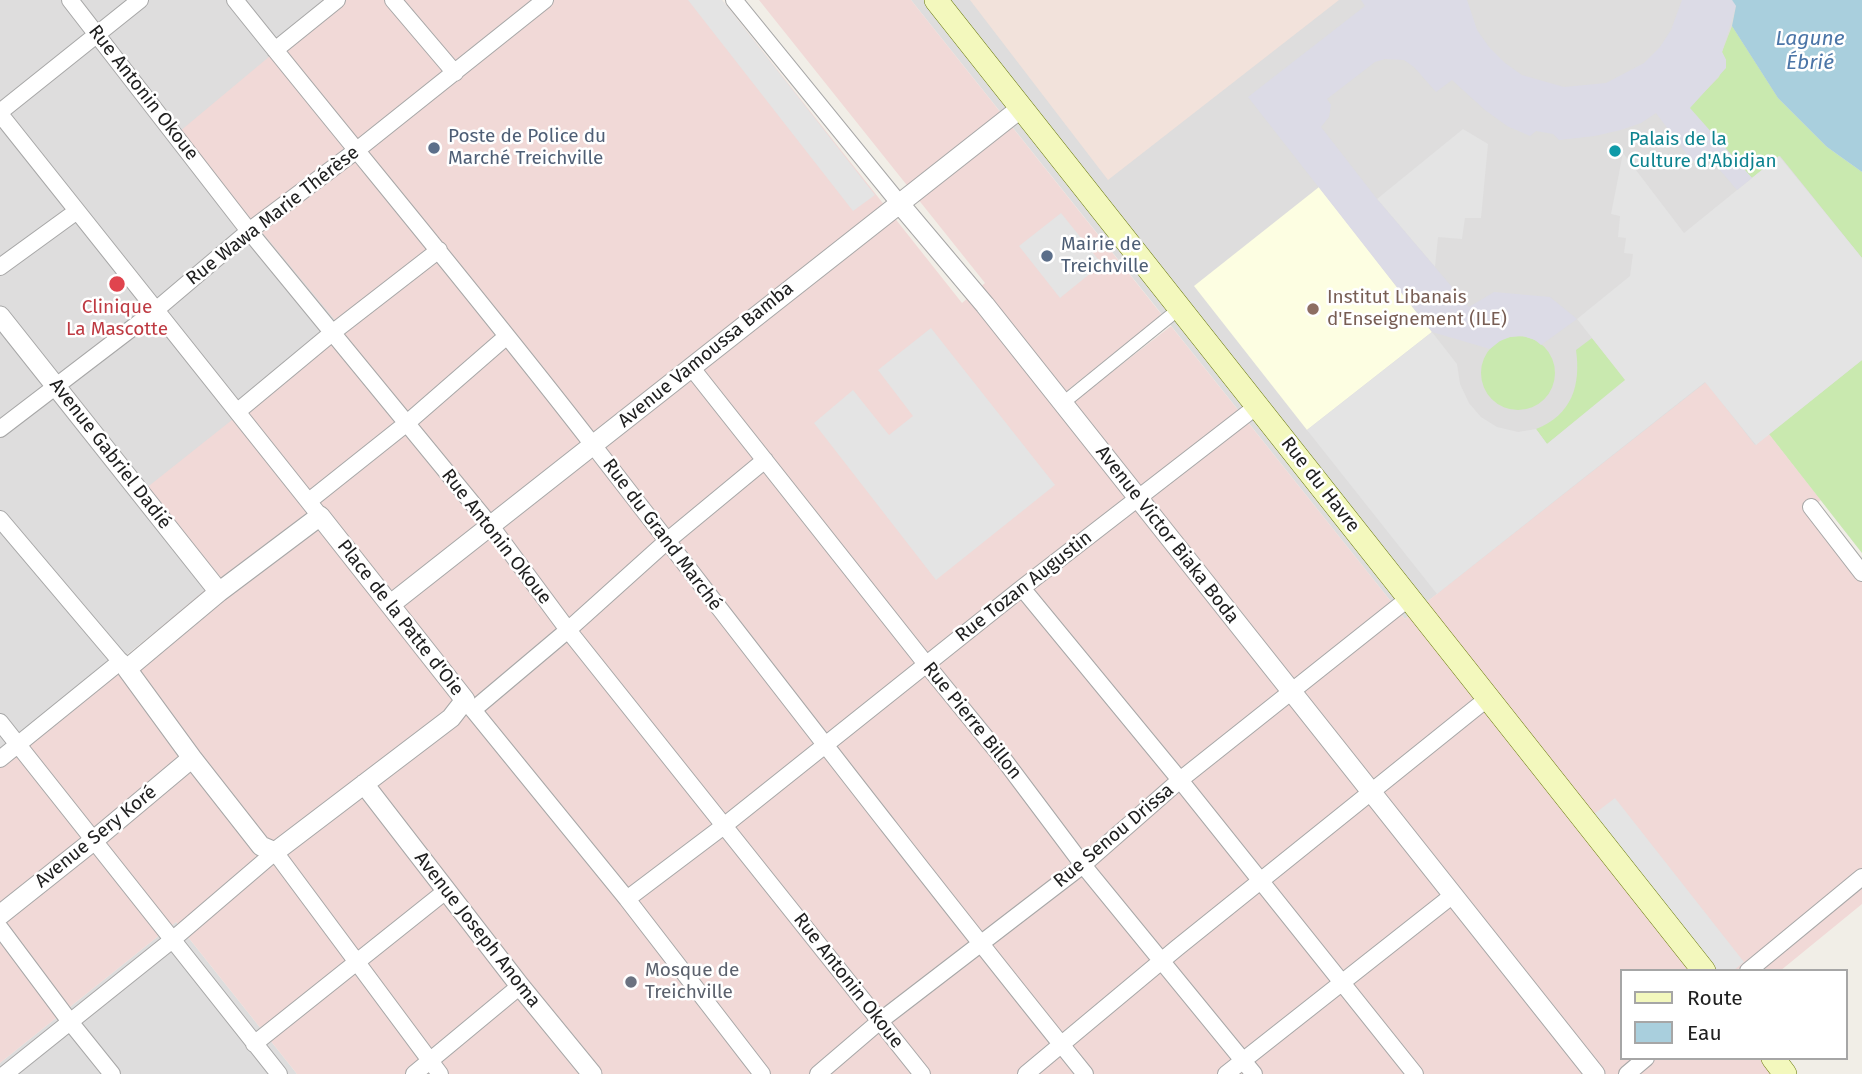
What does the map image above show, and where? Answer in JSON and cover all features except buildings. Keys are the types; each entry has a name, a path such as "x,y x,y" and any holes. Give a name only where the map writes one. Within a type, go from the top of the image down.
{"main road":[{"name":"Rue du Havre","path":"936,0 1702,969"},
{"path":"1775,1060 1786,1074"}],"street":[{"name":"Rue Antonin Okoue","path":"70,0 249,231 491,526 568,630 922,1074"},
{"path":"140,0 0,113 314,509"},
{"name":"Rue du Grand Marché","path":"235,0 439,250 825,747 1085,1074"},
{"path":"275,50 337,0"},
{"path":"393,0 455,73"},
{"name":"Rue Wawa Marie Thérèse","path":"0,429 157,309 249,231 357,150 545,0"},
{"name":"Avenue Victor Biaka Boda","path":"734,0 1063,403 1595,1074"},
{"name":"Avenue Vamoussa Bamba","path":"391,604 1021,107"},
{"path":"0,267 77,211"},
{"path":"238,411 332,333 439,250"},
{"path":"1063,403 1180,308"},
{"name":"Avenue Gabriel Dadié","path":"0,316 219,592"},
{"path":"0,759 219,592 507,336"},
{"name":"Rue Pierre Billon","path":"691,367 1005,761 1083,865 1254,1074"},
{"name":"Rue Tozan Augustin","path":"628,899 1257,406"},
{"path":"762,1074 628,899 469,705 568,630 667,541 765,460"},
{"path":"1811,507 1862,573"},
{"name":"Place de la Patte d'Oie","path":"275,852 469,705 314,509"},
{"path":"0,519 124,665 261,846 275,852 435,1068"},
{"path":"1022,588 1262,880 1415,1074"},
{"name":"Rue Senou Drissa","path":"818,1074 880,1021 1083,865 1180,780 1409,598"},
{"path":"1026,1074 1488,698"},
{"path":"0,722 279,1074"},
{"name":"Avenue Sery Koré","path":"0,915 192,758"},
{"name":"Avenue Joseph Anoma","path":"364,784 520,986 592,1074"},
{"path":"5,1074 171,941 275,852"},
{"path":"1750,969 1862,877"},
{"path":"254,1044 447,890"},
{"path":"1226,1074 1453,895"},
{"path":"0,928 112,1074"},
{"path":"414,1074 435,1068 520,986"},
{"path":"1627,1074 1644,1060"}],"shaded area":[{"path":"0,0 337,0 344,331 213,585 0,757"},
{"path":"337,0 722,0 962,303 985,283 759,0 911,0 1162,315 1069,389 1077,399 1171,326 1405,619 1706,382 1755,445 1769,434 1821,500 1807,511 1862,582 1862,904 1782,969 1620,969 1620,1060 1762,1060 1773,1074 297,1074 176,922 0,1063 0,757 212,584 140,493 344,331 179,132"},
{"path":"688,0 722,0 875,195 853,211"},
{"path":"911,0 1732,0 1827,147 1862,172 1862,553 1769,434 1756,445 1437,594 1405,619"},
{"path":"970,0 1339,0 1108,180"},
{"path":"1361,0 1467,0 1477,30 1505,63 1522,75 1564,87 1606,83 1644,63 1660,47 1671,30 1682,0 1732,0 1736,6 1722,52 1726,68 1690,108 1752,178 1737,190 1713,162 1692,161 1656,113 1641,123 1595,136 1559,140 1553,134 1536,131 1530,136 1507,126 1452,80 1436,92 1414,67 1404,60 1385,59 1375,62 1327,99 1331,105 1329,117 1321,127 1377,199 1469,307 1494,292 1550,297 1577,319 1541,345 1523,336 1510,337 1490,349 1432,332 1248,97 1365,6"},
{"path":"1463,129 1488,144 1481,218 1465,218 1462,239 1438,237 1435,267 1377,199"},
{"path":"1623,153 1684,233 1779,156 1862,258 1862,360 1756,445 1705,382 1437,594 1307,430 1432,332 1457,364 1460,384 1469,403 1481,417 1497,427 1518,432 1536,429 1547,444 1625,380 1577,319 1630,276 1633,254 1624,253 1626,238 1618,237 1620,216 1611,214"},
{"name":"Institut Libanais d'Enseignement (ILE)","path":"1319,187 1432,332 1307,430 1194,286"},
{"path":"1061,213 1102,264 1060,298 1019,246"},
{"path":"931,328 1055,485 936,580 814,423 853,390 889,435 913,416 878,370"},
{"path":"1615,798 1744,962 1735,969 1715,969 1594,814"},
{"path":"176,922 297,1074 0,1074 0,1063"}],"green space":[{"path":"1732,26 1778,98 1827,147 1862,172 1862,258 1780,156 1752,178 1689,108 1719,77 1726,60 1722,52"},
{"path":"1518,336 1532,339 1544,347 1552,359 1555,373 1552,387 1544,399 1532,407 1518,410 1504,407 1492,399 1484,387 1481,373 1484,359 1492,347 1504,339"},
{"path":"1592,338 1626,380 1547,444 1536,429 1558,416 1566,407 1575,387 1576,350"},
{"path":"1862,360 1862,553 1769,434"}],"water":[{"name":"Lagune Ébrié","path":"1732,0 1862,0 1862,172 1827,147 1778,98 1732,26 1736,6"}],"place":[{"name":"Poste de Police du Marché Treichville","path":"434,148"},
{"name":"Palais de la Culture d'Abidjan","path":"1615,151"},
{"name":"Mairie de Treichville","path":"1047,256"},
{"name":"Clinique La Mascotte","path":"117,284"},
{"name":"Institut Libanais d'Enseignement (ILE)","path":"1313,309"},
{"name":"Mosque de Treichville","path":"631,982"}]}
